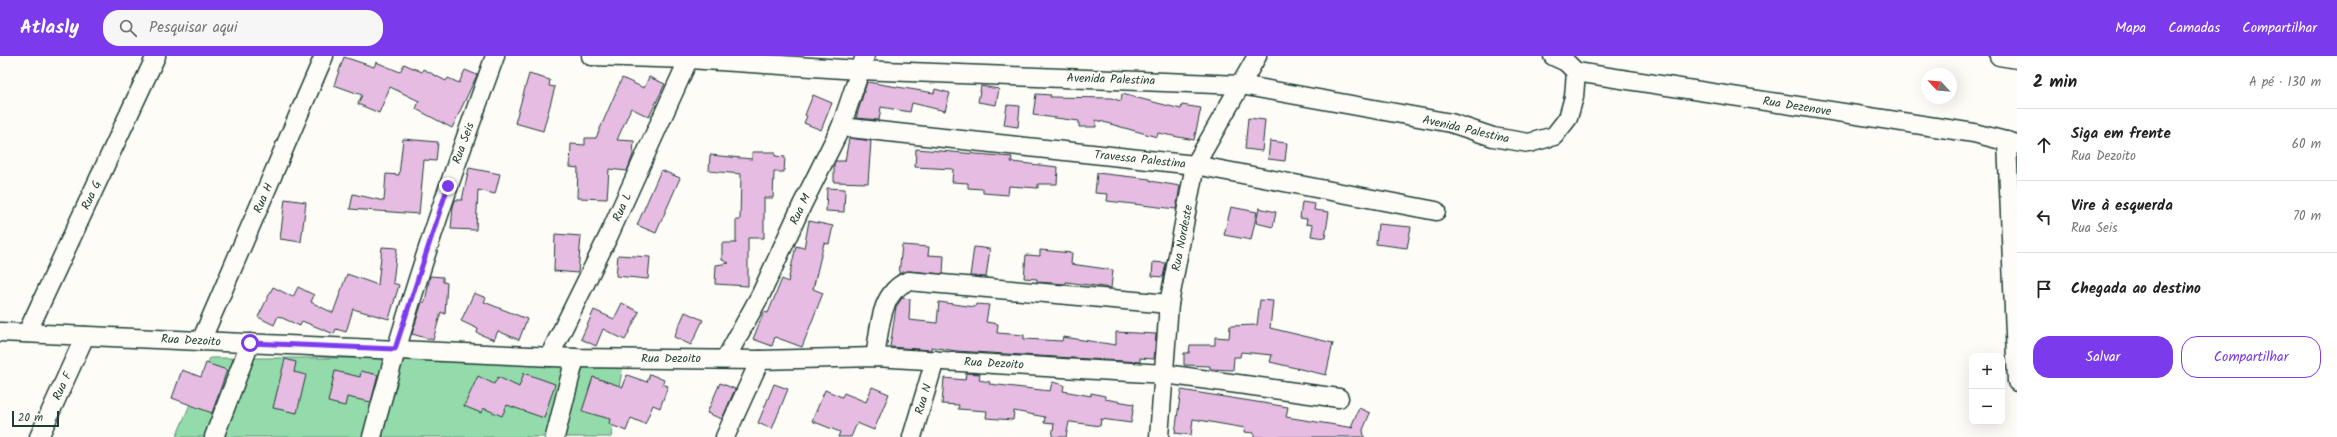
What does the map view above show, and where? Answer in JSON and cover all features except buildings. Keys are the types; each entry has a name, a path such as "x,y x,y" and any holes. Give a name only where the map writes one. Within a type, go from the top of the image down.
{"street":[{"name":"Rua G","path":"27,333 156,56"},
{"name":"Rua H","path":"201,341 324,56"},
{"name":"Rua Seis","path":"372,437 395,349 445,193 495,56"},
{"name":"Avenida Palestina","path":"591,56 690,57 862,63 1241,85 1451,123 1493,137 1529,143 1554,136 1568,118 1574,97 1576,72"},
{"name":"Rua Nordeste","path":"1159,437 1165,374 1169,304 1195,165 1257,56"},
{"path":"1553,56 1566,62 1576,72"},
{"path":"1999,56 2017,59"},
{"name":"Rua L","path":"549,357 609,235 690,57"},
{"name":"Rua M","path":"726,358 760,294 841,127 862,63"},
{"name":"Rua Dezenove","path":"1576,72 1974,133 2012,143"},
{"name":"Travessa Palestina","path":"841,127 1195,165 1436,211"},
{"path":"2012,143 2017,382"},
{"path":"875,357 884,309 889,295 897,285 908,281 1169,304"},
{"name":"Rua Dezoito","path":"0,332 575,358 726,358 760,360 875,357 1165,374 1340,398"},
{"name":"Rua F","path":"39,437 85,336"},
{"path":"214,437 250,343"},
{"path":"555,437 575,358"},
{"path":"725,437 760,360"},
{"name":"Rua N","path":"912,437 935,360"}],"green space":[{"path":"210,358 624,358 611,437 176,437"}],"route":[{"path":"250,343 395,349 409,310 422,263 448,186"}]}
